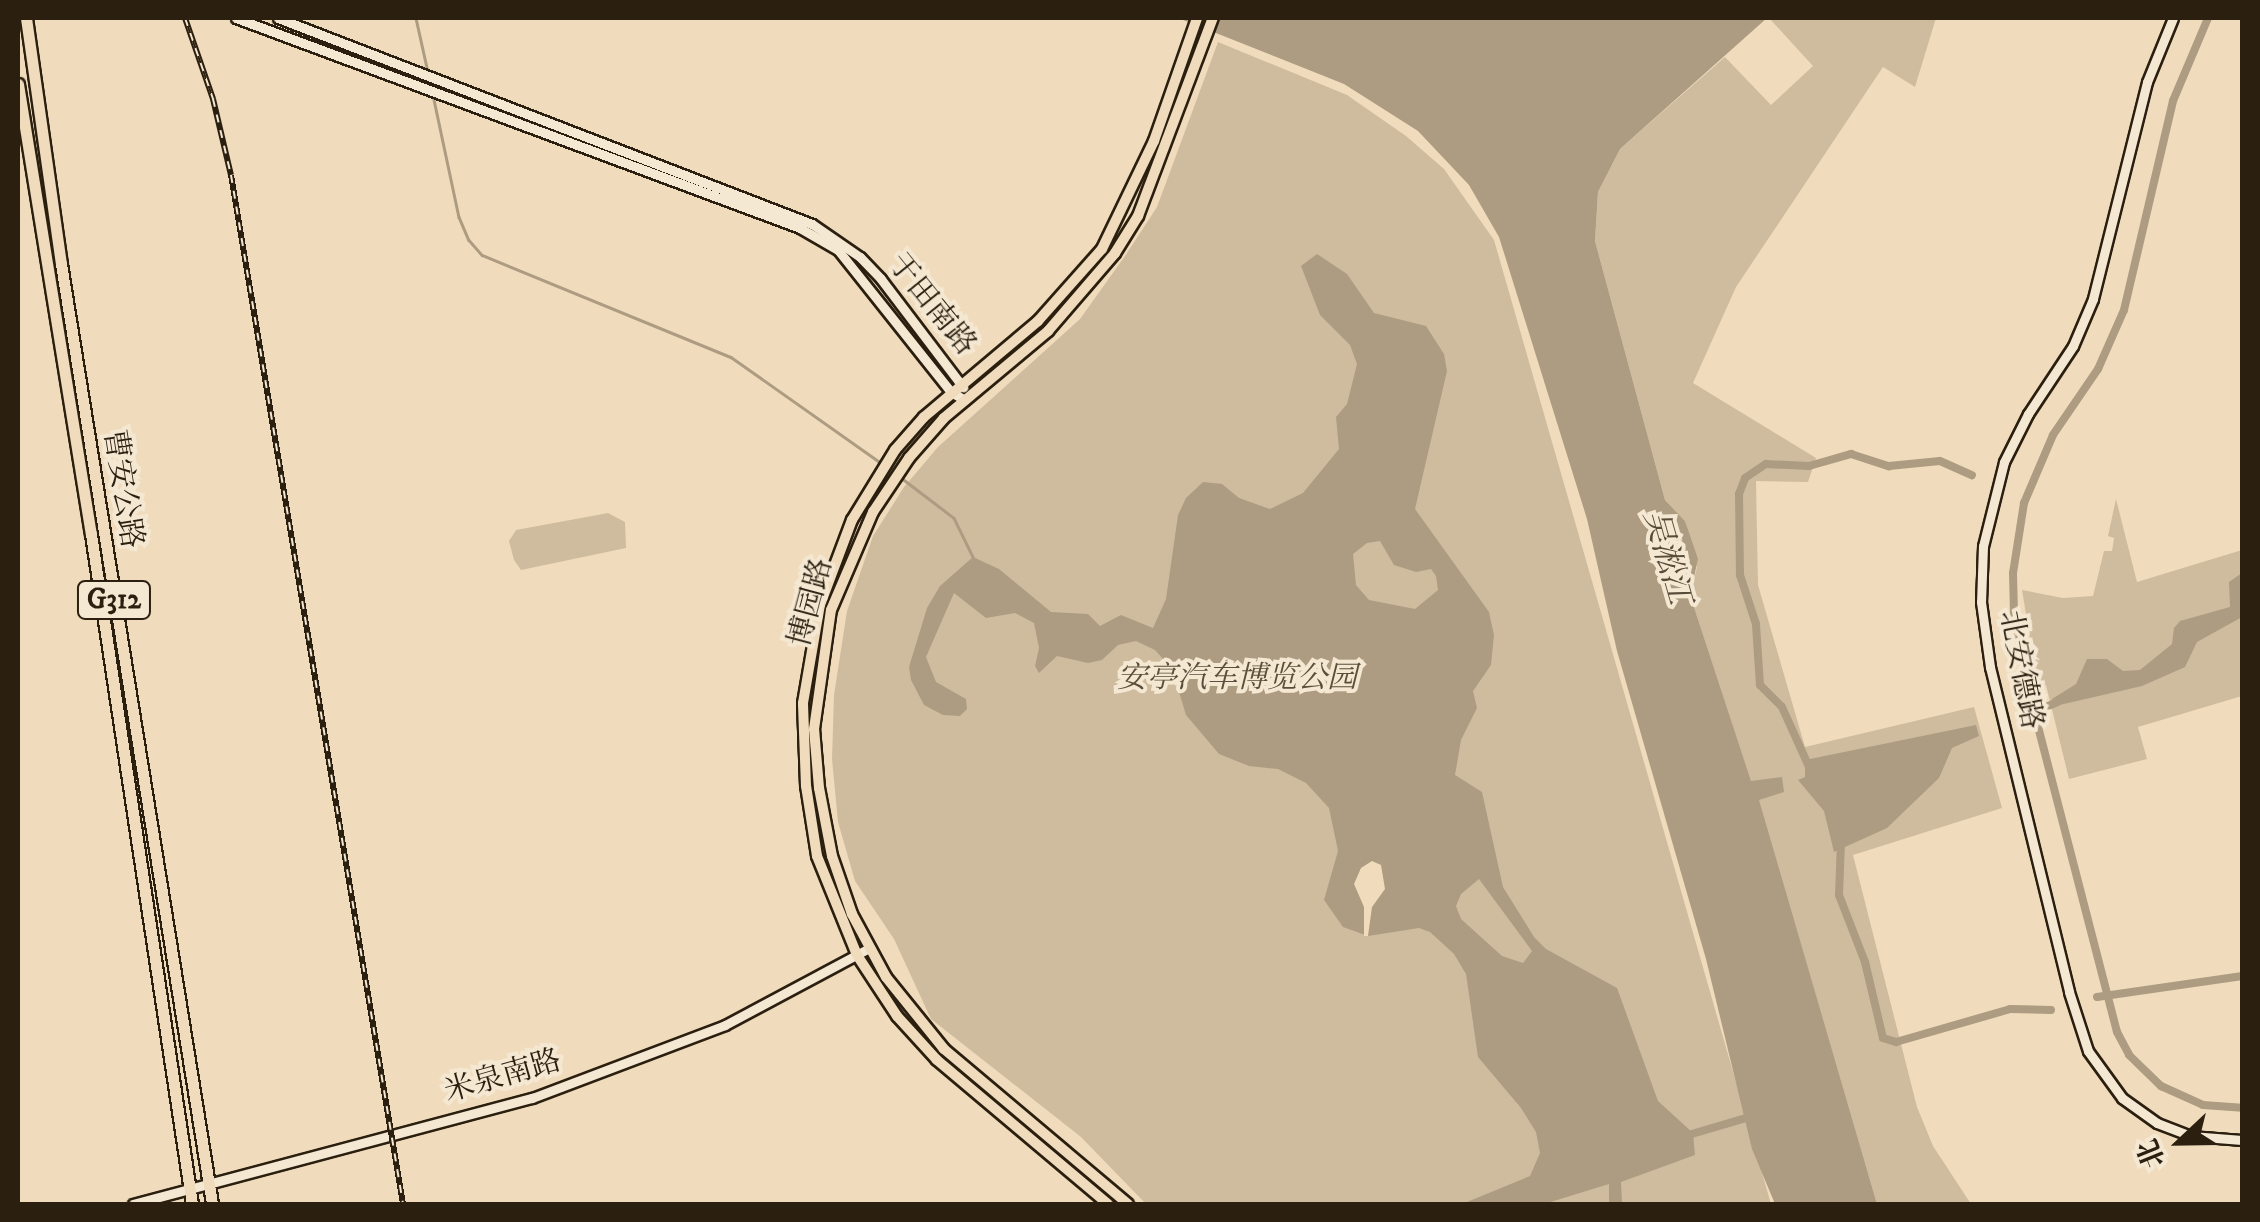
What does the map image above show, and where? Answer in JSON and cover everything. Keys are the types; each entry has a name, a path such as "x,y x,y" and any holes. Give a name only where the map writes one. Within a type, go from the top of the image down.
{"highway":[{"name":"曹安公路","path":"26,18 61,264 212,1204"},
{"name":"曹安公路","path":"18,84 91,534 192,1204"}],"main road":[{"name":"博园路","path":"1108,1204 937,1060 897,1016 856,955 817,856 808,804 802,718 820,605 840,545 872,487 895,450 951,392 1038,322 1102,248 1132,194 1198,18"},
{"name":"博园路","path":"1128,1204 930,1036 869,948 828,840 814,728 824,639 836,596 856,544 884,494 909,458 965,400 1048,332 1104,268 1138,216 1213,18"}],"street":[{"name":"于田南路","path":"236,18 408,83 812,224 860,257 962,383 965,400"},
{"name":"于田南路","path":"278,18 703,185 800,228 838,250 951,392 965,400"},
{"name":"北安德路","path":"2173,18 2147,82 2093,299 2074,346 2028,414 2004,462 1983,546 1981,602 1990,667 2069,992 2088,1051 2122,1098 2158,1124 2191,1136 2242,1140"},
{"name":"米泉南路","path":"133,1204 189,1186 532,1098 726,1026 869,948"}],"green space":[{"path":"1769,18 1936,18 1915,87 1883,67 1736,287 1693,383 1816,458 1808,482 1756,481 1758,585 1805,747 1974,707 2002,808 1853,855 1917,1107 1933,1146 1971,1204 1877,1204 1758,799 1782,778 1751,782 1690,595 1697,567 1685,521 1665,500 1595,241 1598,192 1620,149 1725,57 1771,105 1813,66"},
{"name":"安亭汽车博览公园","path":"1218,42 1347,95 1406,136 1444,169 1494,240 1771,1204 1146,1204 1081,1137 931,1019 894,939 855,881 838,822 832,759 834,695 847,611 873,536 904,487 938,447 1080,319 1125,256 1157,207"},
{"path":"2116,499 2137,582 2242,550 2242,696 2138,727 2147,759 2069,779 2046,685 2038,687 2022,590 2063,598 2093,596 2104,551 2112,551 2114,538 2108,536"},
{"path":"608,513 625,522 626,548 521,570 514,560 509,541 516,530"}],"water":[{"name":"吴淞江","path":"1178,18 1767,18 1620,149 1598,192 1595,241 1665,500 1685,521 1698,559 1690,595 1751,781 1782,777 1784,792 1759,800 1877,1204 1775,1204 1752,1149 1706,959 1617,651 1587,519 1499,237 1469,185 1418,131 1344,84"},
{"path":"1317,254 1347,274 1374,313 1426,326 1444,354 1447,371 1415,509 1489,612 1494,635 1491,665 1473,691 1477,708 1461,740 1455,775 1482,792 1503,887 1534,937 1546,949 1617,988 1658,1101 1693,1133 1695,1155 1621,1182 1622,1204 1609,1204 1609,1184 1544,1204 1462,1204 1530,1176 1540,1153 1536,1132 1521,1108 1478,1057 1466,974 1454,954 1430,932 1419,928 1368,936 1343,927 1324,900 1338,851 1329,808 1306,783 1278,769 1249,766 1219,754 1186,715 1172,669 1155,650 1136,641 1118,645 1102,660 1088,663 1057,656 1039,673 1035,666 1039,648 1034,623 1015,613 986,618 954,593 926,657 936,682 966,699 967,709 960,716 943,715 924,705 911,680 909,667 927,608 940,586 973,557 999,569 1051,612 1088,614 1100,626 1121,615 1153,628 1166,599 1178,515 1186,498 1203,482 1222,484 1239,498 1270,509 1303,493 1339,449 1336,417 1347,404 1357,364 1350,345 1320,315 1301,266","holes":["1380,541 1394,565 1416,572 1431,569 1436,576 1438,590 1415,609 1369,600 1356,585 1353,554 1367,543","1479,879 1532,951 1523,963 1502,956 1461,919 1456,906 1461,894"]},
{"path":"2242,573 2242,617 2197,642 2185,667 2142,686 2055,706 2052,699 2076,684 2087,659 2107,659 2123,671 2140,670 2172,644 2174,628 2180,621 2230,607 2229,582"},
{"path":"1976,725 1979,736 1952,748 1939,778 1887,828 1834,852 1824,811 1798,780 1805,777 1805,760"}],"pier":[{"path":"1372,861 1381,865 1385,889 1372,907 1368,936 1364,936 1364,907 1354,884 1361,868"}],"waterway":[{"path":"416,18 428,72"},
{"path":"2208,18 2173,101 2124,310 2098,369 2053,435 2024,503 2013,573 2014,613 2027,684 2117,1032 2129,1055 2161,1086 2203,1105 2242,1108"},
{"path":"433,95 459,217 469,240 482,255 731,357 880,462"},
{"path":"1810,769 1782,707 1760,685 1756,624 1740,575 1739,494 1745,478 1766,464 1809,466 1851,454 1889,466 1940,461 1972,475"},
{"path":"903,479 954,518 973,557"},
{"path":"2034,712 2057,702"},
{"path":"1841,841 1839,895 1865,962 1883,1038 1896,1042 2010,1009 2051,1010"},
{"path":"2097,997 2242,976"},
{"path":"1685,1136 1753,1116"}],"railway":[{"path":"185,18 213,99 231,175 403,1204"}]}
